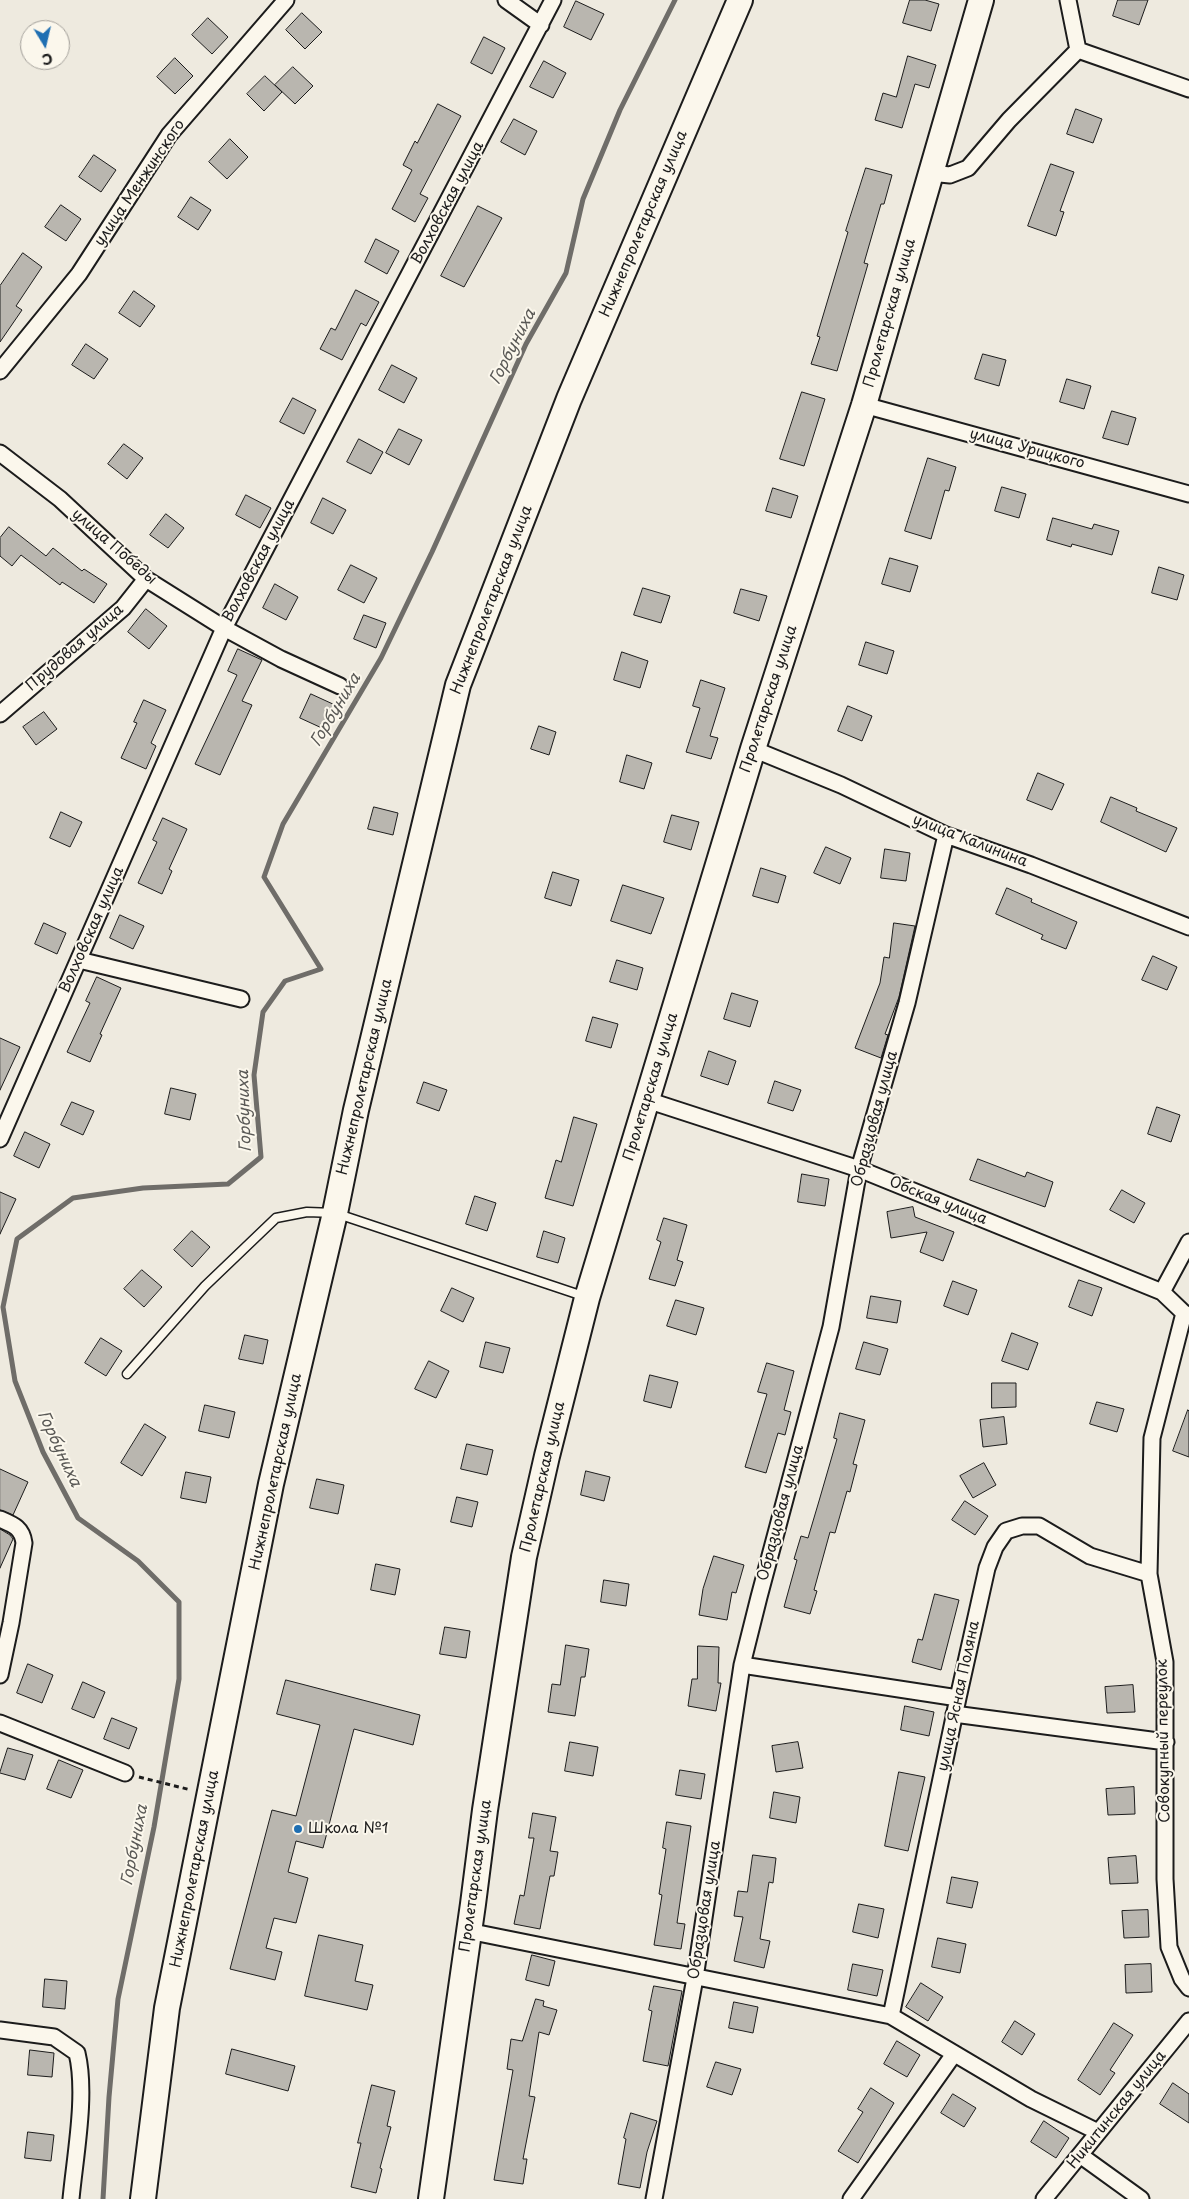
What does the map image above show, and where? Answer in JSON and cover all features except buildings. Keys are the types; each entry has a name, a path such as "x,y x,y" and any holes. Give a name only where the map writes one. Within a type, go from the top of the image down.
{"main road":[{"name":"Нижнепролетарская улица","path":"143,2199 168,2008 271,1484 335,1213 356,1110 458,685 569,399 740,0"},
{"name":"Пролетарская улица","path":"431,2199 468,1931 474,1904 485,1810 524,1557 588,1298 753,749 864,404 981,0"}],"street":[{"name":"улица Менжинского","path":"0,371 79,274 169,135 286,0"},
{"path":"506,0 541,24"},
{"name":"Волховская улица","path":"0,1139 224,628 553,0"},
{"path":"1068,0 1078,50"},
{"path":"930,173 950,175 968,168 1008,120 1078,50"},
{"path":"1078,50 1189,89"},
{"name":"улица Урицкого","path":"864,404 1189,494"},
{"name":"улица Победы","path":"0,453 60,499 146,579 224,628 281,659 340,686"},
{"name":"Прудовая улица","path":"0,714 123,608 146,579"},
{"name":"улица Калинина","path":"753,749 841,785 946,835 1031,865 1189,927"},
{"name":"Образцовая улица","path":"654,2199 695,1978 742,1665 831,1327 859,1169 907,1003 946,835"},
{"path":"79,960 241,999"},
{"name":"Обская улица","path":"647,1100 859,1169 1162,1292 1186,1314"},
{"path":"1162,1292 1189,1242"},
{"name":"Совокупный переулок","path":"1186,1314 1152,1438 1148,1574 1164,1662 1166,1742 1165,1879 1169,1948 1182,1979 1189,1988"},
{"path":"0,1519 17,1526 23,1534 24,1543 11,1623 0,1675"},
{"name":"улица Ясная Поляна","path":"891,2016 954,1714 987,1568 995,1546 1006,1531 1022,1526 1039,1526 1090,1556 1148,1574"},
{"path":"742,1665 958,1698"},
{"path":"954,1714 1166,1742"},
{"path":"0,1722 125,1773"},
{"path":"468,1931 891,2016 1031,2099 1098,2132"},
{"name":"Никитинская улица","path":"1044,2199 1189,2022"},
{"path":"0,2030 54,2037 77,2053 82,2071 71,2199"},
{"path":"851,2199 954,2054"},
{"path":"1080,2155 1141,2199"}],"lane":[{"path":"127,1374 206,1286 276,1218 307,1212 335,1213 588,1298"}],"path":[{"path":"125,1773 209,1794"}],"waterway":[{"name":"Горбуниха","path":"103,2199 109,2097 118,1999 154,1827 179,1679 179,1602 138,1561 78,1518 43,1452 15,1381 3,1307 17,1239 73,1198 143,1188 228,1184 261,1157 254,1075 263,1012 285,981 321,969 264,877 283,824 381,658 432,552 526,344 566,273 583,199 620,110 675,0"}],"place":[{"name":"Школа №1","path":"298,1829"}]}
